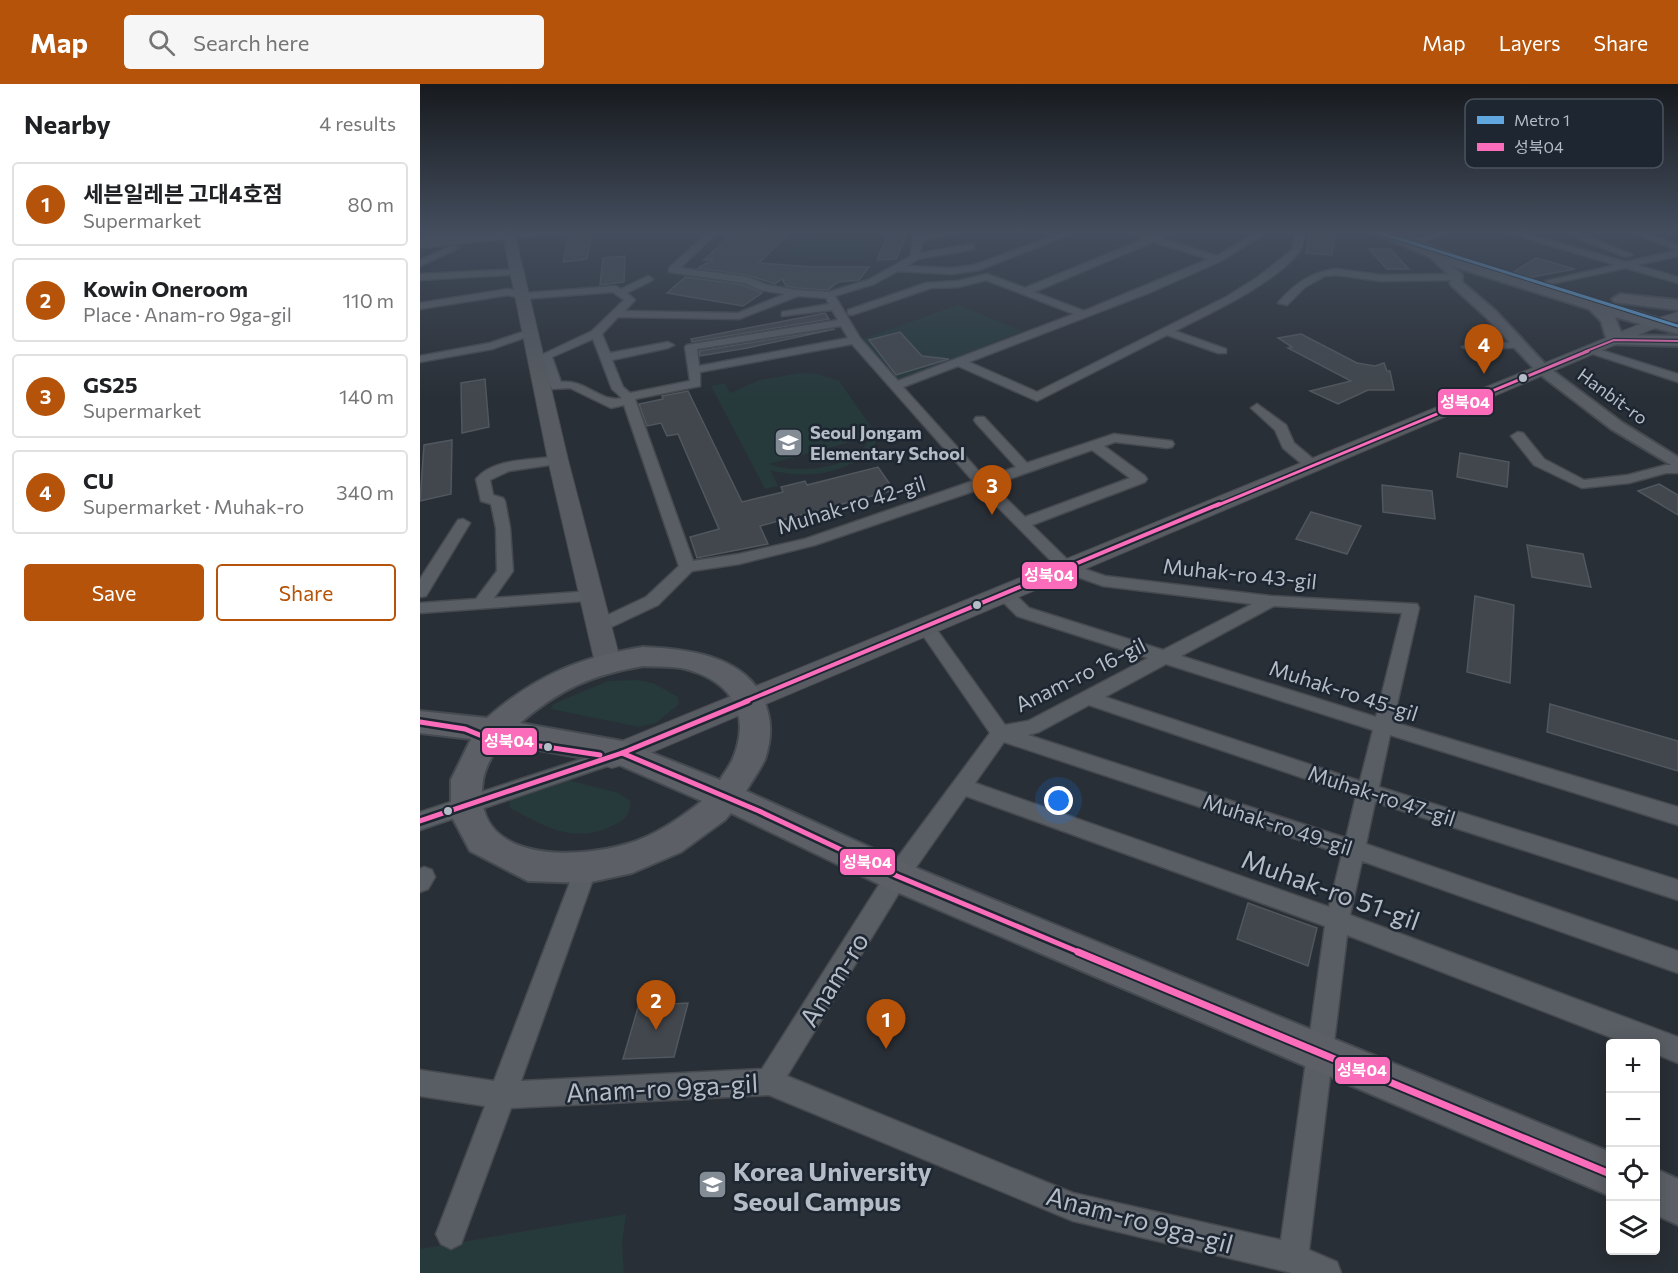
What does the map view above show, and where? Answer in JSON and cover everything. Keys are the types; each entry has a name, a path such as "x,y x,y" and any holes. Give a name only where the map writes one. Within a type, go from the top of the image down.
{"main road":[{"path":"522,286 531,332 541,358 558,460 608,663"},
{"path":"1536,286 1673,318"},
{"path":"1558,286 1593,301 1673,318"},
{"path":"1593,301 1608,316 1614,328 1614,340"},
{"path":"617,755 1614,340 1673,318"},
{"path":"1614,340 1678,341"},
{"path":"656,656 688,658 726,673 751,699 758,732 736,803 713,810 669,842 632,858 586,868 528,866 482,841 467,814 466,805 467,780 482,732 528,699 579,672 608,663 656,656"},
{"path":"420,722 617,755 736,803 897,876 1606,1171"},
{"path":"1660,1194 1678,1202"}],"street":[{"path":"620,293 633,286"},
{"path":"761,286 833,301 849,317 855,340 895,386 983,484 1066,568"},
{"path":"786,314 833,301 862,286"},
{"path":"420,306 508,292 523,295 615,289 630,300 596,333 541,358 556,386 572,384 611,404 696,383 691,347 849,317 926,286"},
{"path":"1014,286 1083,314"},
{"path":"1027,291 1038,286"},
{"path":"895,386 1151,286"},
{"path":"959,362 1037,397 1232,298 1250,286"},
{"path":"1283,303 1300,286"},
{"name":"Hanbit-ro","path":"1463,286 1544,370 1617,426 1678,464"},
{"path":"616,314 739,316 797,293"},
{"path":"1166,331 1222,351"},
{"path":"420,359 492,346 531,332"},
{"path":"596,333 618,389 629,399 651,456 687,567 651,601 600,626"},
{"path":"693,370 855,340"},
{"path":"604,358 668,345"},
{"path":"1468,346 1521,345"},
{"path":"1591,350 1678,378"},
{"path":"1257,408 1281,428 1288,446 1313,466"},
{"path":"980,420 1025,469"},
{"path":"1518,436 1539,462 1582,484 1629,479 1666,469 1678,469"},
{"name":"Muhak-ro 42-gil","path":"687,567 739,559 810,542 1114,438 1167,444"},
{"path":"1021,524 1140,479 1094,445"},
{"path":"482,602 505,571 503,528 498,501 486,498 483,479 491,471 504,467 558,460"},
{"path":"420,592 463,523"},
{"name":"Muhak-ro 43-gil","path":"1066,568 1103,581 1271,602 1411,608 1383,726"},
{"name":"Muhak-ro 45-gil","path":"1004,593 1023,612 1678,816"},
{"path":"420,608 592,596"},
{"name":"Anam-ro 16-gil","path":"897,876 1000,733 1032,727 1271,602"},
{"path":"926,627 1000,733"},
{"name":"Muhak-ro 47-gil","path":"1088,698 1367,791 1678,890"},
{"path":"1293,1258 1336,920 1383,726"},
{"name":"Muhak-ro 49-gil","path":"1000,733 1353,849 1678,962"},
{"path":"420,821 617,755"},
{"name":"Muhak-ro 51-gil","path":"962,786 1336,920 1678,1050"},
{"path":"451,1234 586,868"},
{"name":"Anam-ro","path":"769,1082 897,876"},
{"name":"Anam-ro 9ga-gil","path":"420,1083 503,1095 769,1082 1073,1207 1293,1258 1326,1273"}],"shaded area":[{"path":"958,305 1022,331 897,382 860,340"},
{"path":"800,373 818,374 839,381 875,432 874,445 858,460 835,470 795,474 770,470 778,486 765,489 711,386 725,383 730,393 760,380","holes":["869,437 864,448 841,463 826,467 794,469 769,464"]},
{"path":"637,680 653,683 678,697 679,704 656,723 639,727 551,709 553,704 608,681"},
{"path":"564,779 618,793 631,801 629,811 625,817 610,827 583,834 558,831 510,808 510,797"},
{"path":"626,1214 622,1244 624,1273 420,1273 420,1249"}],"building":[{"path":"674,286 747,286 762,293 743,306 667,293"},
{"path":"788,286 832,286 828,290"},
{"path":"825,313 829,319 692,342 691,339"},
{"path":"835,329 700,356 699,351"},
{"path":"900,332 922,356 949,359 896,375 869,340"},
{"path":"1301,334 1357,363 1375,366 1384,363 1387,371 1390,371 1394,390 1368,390 1338,404 1310,391 1351,381 1288,348 1292,347 1278,338"},
{"path":"485,379 489,427 462,433 461,383"},
{"path":"688,391 742,502 783,492 781,487 805,481 807,485 878,467 894,490 760,526 768,544 697,558 690,537 719,529 678,434 667,436 661,423 647,426 639,404 663,399 662,396"},
{"path":"452,440 451,494 420,501 424,445"},
{"path":"1460,453 1509,462 1507,487 1457,477"},
{"path":"1659,484 1678,495 1678,515 1638,491"},
{"path":"1382,485 1432,491 1435,519 1383,512"},
{"path":"1311,512 1361,526 1347,554 1296,539"},
{"path":"1527,545 1583,554 1591,587 1532,577"},
{"path":"1475,596 1514,605 1510,683 1467,672"},
{"path":"1550,704 1678,741 1678,771 1547,732"},
{"path":"1248,903 1317,928 1308,966 1237,939"},
{"path":"644,987 663,987 660,996 671,996 669,1004 688,1003 674,1057 623,1059"}],"metro line":[{"name":"1","path":"1552,286 1678,326"}],"transit line":[{"name":"성북04","path":"420,821 622,753 1614,340 1678,341"},
{"name":"성북04","path":"420,722 465,729 487,738 600,755"},
{"name":"성북04","path":"622,753 759,811 897,876 1606,1172"}],"place":[{"name":"CU","path":"1484,374"},
{"name":"Seoul Jongam Elementary School","path":"789,442"},
{"name":"GS25","path":"992,515"},
{"name":"Kowin Oneroom","path":"656,1030"},
{"name":"세븐일레븐 고대4호점","path":"886,1049"},
{"name":"Korea University Seoul Campus","path":"712,1185"}]}
